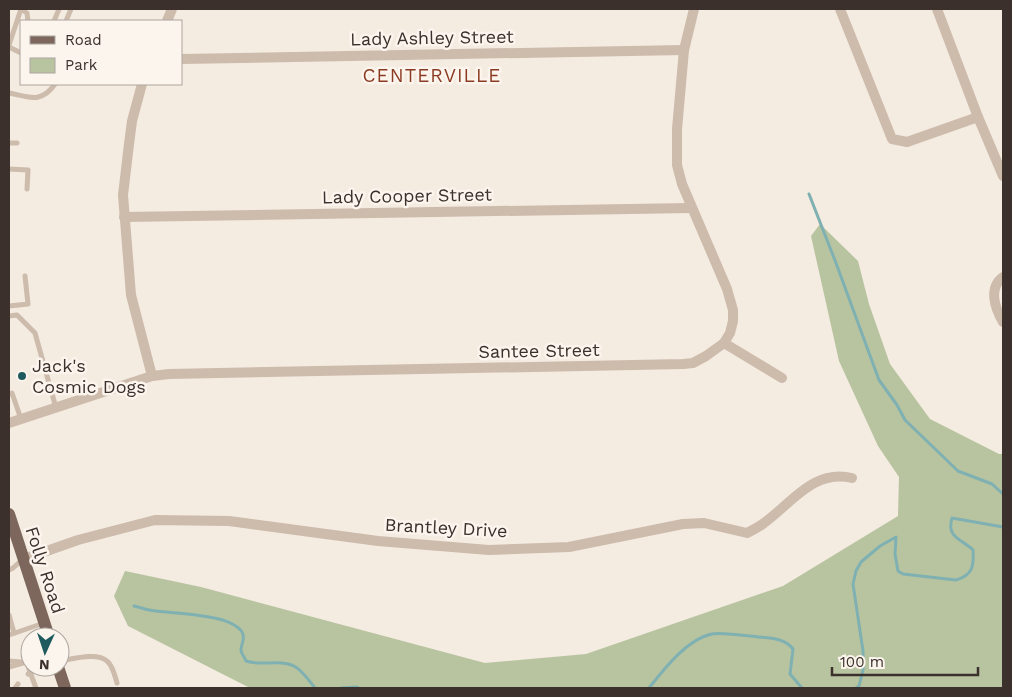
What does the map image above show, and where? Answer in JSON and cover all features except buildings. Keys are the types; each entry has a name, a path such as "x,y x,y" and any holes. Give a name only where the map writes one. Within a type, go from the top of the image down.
{"main road":[{"name":"Folly Road","path":"9,514 46,627"}],"street":[{"path":"694,9 684,50 677,129 677,165 691,208 727,289 733,310 730,333 724,342 782,378"},
{"path":"840,9 892,139 907,142 978,117"},
{"path":"937,9 978,117 1003,176"},
{"name":"Lady Ashley Street","path":"182,59 684,50"},
{"path":"142,85 128,144 123,195 131,295 152,376"},
{"name":"Lady Cooper Street","path":"124,217 691,208"},
{"path":"1003,277 998,281 993,295 998,313 1003,322"},
{"name":"Santee Street","path":"9,423 152,376 683,364 693,363 724,342"},
{"name":"Brantley Drive","path":"24,559 78,540 155,520 229,521 378,541 489,550 569,547 684,524 704,523 747,533 764,524 802,490 823,478 845,476 852,478"}],"lane":[{"path":"20,51 9,46 21,9 27,13 28,20"},
{"path":"9,93 35,98 46,93 54,85"},
{"path":"9,143 17,143"},
{"path":"9,169 28,170 27,189"},
{"path":"9,306 28,304 25,276"},
{"path":"9,316 16,314 35,333 56,408"},
{"path":"9,394 12,394 21,419"},
{"path":"9,570 24,559"},
{"path":"9,615 12,634 44,622"},
{"path":"70,660 95,656 106,660 117,683"}],"green space":[{"path":"820,224 858,261 869,304 890,364 930,419 999,454 1003,454 1003,688 250,688 128,626 114,596 125,571 201,587 485,663 586,654 783,586 898,516 899,477 878,446 839,361 811,236"}],"waterway":[{"path":"809,194 879,380 905,420 958,471 992,484 1003,494"},
{"path":"856,688 859,686 863,670 863,651 853,584 856,571 861,562 880,546 896,537 895,554 898,571 903,574 956,580 969,573 973,565 973,550 953,534 951,530 952,518 1003,527"},
{"path":"134,606 149,610 199,615 225,621 242,632 241,650 246,661 292,665 301,671 315,688"},
{"path":"649,688 685,648 703,637 722,633 772,638 790,645 793,649 790,674 802,688"},
{"path":"341,688 359,688"}],"place":[{"name":"Jack's Cosmic Dogs","path":"22,376"}],"district":[{"name":"CENTERVILLE","path":"432,75"}]}
